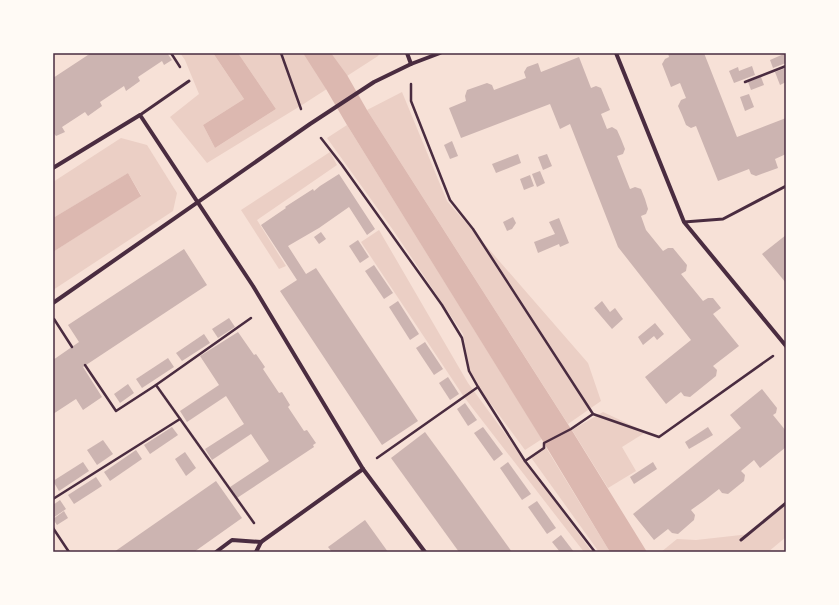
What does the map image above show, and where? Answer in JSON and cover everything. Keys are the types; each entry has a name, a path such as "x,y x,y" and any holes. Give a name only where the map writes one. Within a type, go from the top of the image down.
{"street":[{"path":"407,53 411,64"},
{"path":"53,303 310,124 374,82 411,64 440,53"},
{"path":"616,53 684,222 786,346"},
{"path":"53,168 140,115 266,307 363,469 425,552"},
{"path":"256,552 263,540 363,469"},
{"path":"216,552 232,540 263,540"}],"lane":[{"path":"140,115 189,81"},
{"path":"684,222 723,219 786,186"},
{"path":"741,540 786,503"}],"path":[{"path":"281,53 299,104 310,124 342,165 442,305 462,338 469,371 478,387 525,461 595,552"},
{"path":"411,64 411,101 450,200 473,229 593,414 659,437 773,355"},
{"path":"745,82 786,66"},
{"path":"85,365 116,411 156,385 266,307"},
{"path":"53,317 72,346"},
{"path":"156,385 263,540"},
{"path":"363,469 478,387"},
{"path":"525,461 544,448 544,443 573,428 593,414"},
{"path":"53,499 180,419"},
{"path":"53,528 69,552"}],"shaded area":[{"path":"180,53 213,53 244,99 203,125 215,148 276,109 238,53 380,53 378,56 302,105 207,163 170,117 199,94 185,60"},
{"path":"213,53 238,53 276,109 215,148 203,125 244,99"},
{"path":"303,53 331,53 347,75 367,110 571,429 647,552 610,552"},
{"path":"402,92 447,201 588,363 601,401 568,424 367,110"},
{"path":"347,125 542,439 525,450 471,377 463,334 393,230 327,138"},
{"path":"121,138 147,145 177,193 173,211 53,290 53,252 141,195 128,173 53,218 53,182"},
{"path":"330,152 337,165 257,220 286,266 279,269 241,210"},
{"path":"128,173 141,196 53,252 53,218"},
{"path":"379,230 468,383 592,552 584,552 464,397 361,242"},
{"path":"603,412 646,432 622,447 636,471 608,488 572,430"},
{"path":"545,446 610,552 599,552 530,456"},
{"path":"786,505 786,537 768,552 661,552 677,539 696,540 750,534"}],"building":[{"path":"91,53 167,53 172,60 164,65 162,61 138,77 140,81 126,91 124,86 100,102 102,106 88,116 85,112 62,127 65,132 56,136 53,132 53,78"},
{"path":"668,53 704,53 737,137 786,118 786,154 775,159 778,168 756,176 751,174 749,169 718,181 696,126 691,128 686,125 678,106 681,100 686,98 680,83 671,87 662,64 665,59 669,57"},
{"path":"786,53 786,63 773,68 770,60"},
{"path":"579,57 591,88 596,86 601,88 610,110 601,114 607,129 612,127 617,130 625,149 623,154 617,156 630,189 635,187 641,189 645,199 648,209 646,214 641,216 646,230 663,251 668,248 673,248 687,265 686,271 681,274 703,301 708,298 713,298 721,308 713,314 739,346 713,366 717,370 716,376 690,397 684,396 681,392 666,404 645,377 691,340 618,247 570,124 560,129 550,104 461,138 449,108 466,101 465,96 467,90 487,83 492,85 494,90 526,78 524,72 527,67 538,63 541,72"},
{"path":"752,66 755,75 734,83 729,71 738,67 739,71"},
{"path":"786,68 786,82 780,85 775,72"},
{"path":"761,77 764,85 751,90 748,82"},
{"path":"749,94 754,107 745,111 740,97"},
{"path":"452,141 458,156 450,159 444,145"},
{"path":"518,154 521,163 496,173 492,164"},
{"path":"547,154 552,166 543,170 538,157"},
{"path":"540,171 545,183 537,187 532,174"},
{"path":"339,174 375,229 367,235 349,207 319,228 288,246 306,274 316,268 418,421 382,445 280,291 297,280 261,225 286,208 285,207 313,189 314,191"},
{"path":"530,175 534,186 524,190 520,179"},
{"path":"513,217 516,223 512,229 507,231 503,222"},
{"path":"559,218 569,243 560,247 559,244 538,253 534,242 555,234 549,222"},
{"path":"321,232 326,239 319,244 314,237"},
{"path":"786,235 786,283 762,254"},
{"path":"358,240 369,257 360,263 349,246"},
{"path":"184,249 207,285 83,367 102,397 83,410 76,399 53,414 53,360 79,342 68,325"},
{"path":"374,265 393,293 384,299 365,271"},
{"path":"398,301 419,334 410,340 389,307"},
{"path":"602,301 610,312 615,308 623,319 612,329 594,308"},
{"path":"229,318 235,327 218,338 212,329"},
{"path":"655,323 664,334 657,340 654,336 643,345 638,337"},
{"path":"238,332 254,355 256,354 265,367 263,369 279,393 282,392 290,405 288,407 304,431 307,430 316,443 313,445 314,447 237,498 230,487 269,461 251,434 212,460 205,449 244,424 226,396 187,422 180,411 219,385 200,356"},
{"path":"204,334 210,343 182,361 176,353"},
{"path":"425,342 443,369 434,375 416,348"},
{"path":"168,358 174,367 142,388 136,379"},
{"path":"448,377 459,394 450,400 439,383"},
{"path":"128,384 134,393 120,403 114,394"},
{"path":"762,389 777,408 776,413 773,415 786,431 786,447 760,468 754,460 741,471 745,475 744,481 728,494 722,493 719,489 691,510 695,515 694,520 678,534 672,533 668,529 654,540 633,514 741,428 730,415"},
{"path":"465,403 477,420 468,426 457,409"},
{"path":"172,427 178,435 150,454 144,445"},
{"path":"483,427 503,454 494,461 474,433"},
{"path":"708,427 713,435 689,449 685,442"},
{"path":"425,432 512,552 459,552 391,458"},
{"path":"103,440 113,454 97,465 87,450"},
{"path":"136,450 142,459 110,481 104,472"},
{"path":"185,452 196,468 186,476 175,459"},
{"path":"83,462 89,471 59,491 53,481"},
{"path":"508,462 531,494 522,500 500,468"},
{"path":"653,462 657,469 634,484 630,477"},
{"path":"96,477 102,486 74,504 68,495"},
{"path":"216,481 242,518 194,552 114,552"},
{"path":"60,500 66,509 53,518 53,505"},
{"path":"537,501 556,528 547,534 528,507"},
{"path":"64,511 68,518 57,525 53,519"},
{"path":"365,520 388,552 332,552 328,547"},
{"path":"561,535 574,552 560,552 552,542"}]}
